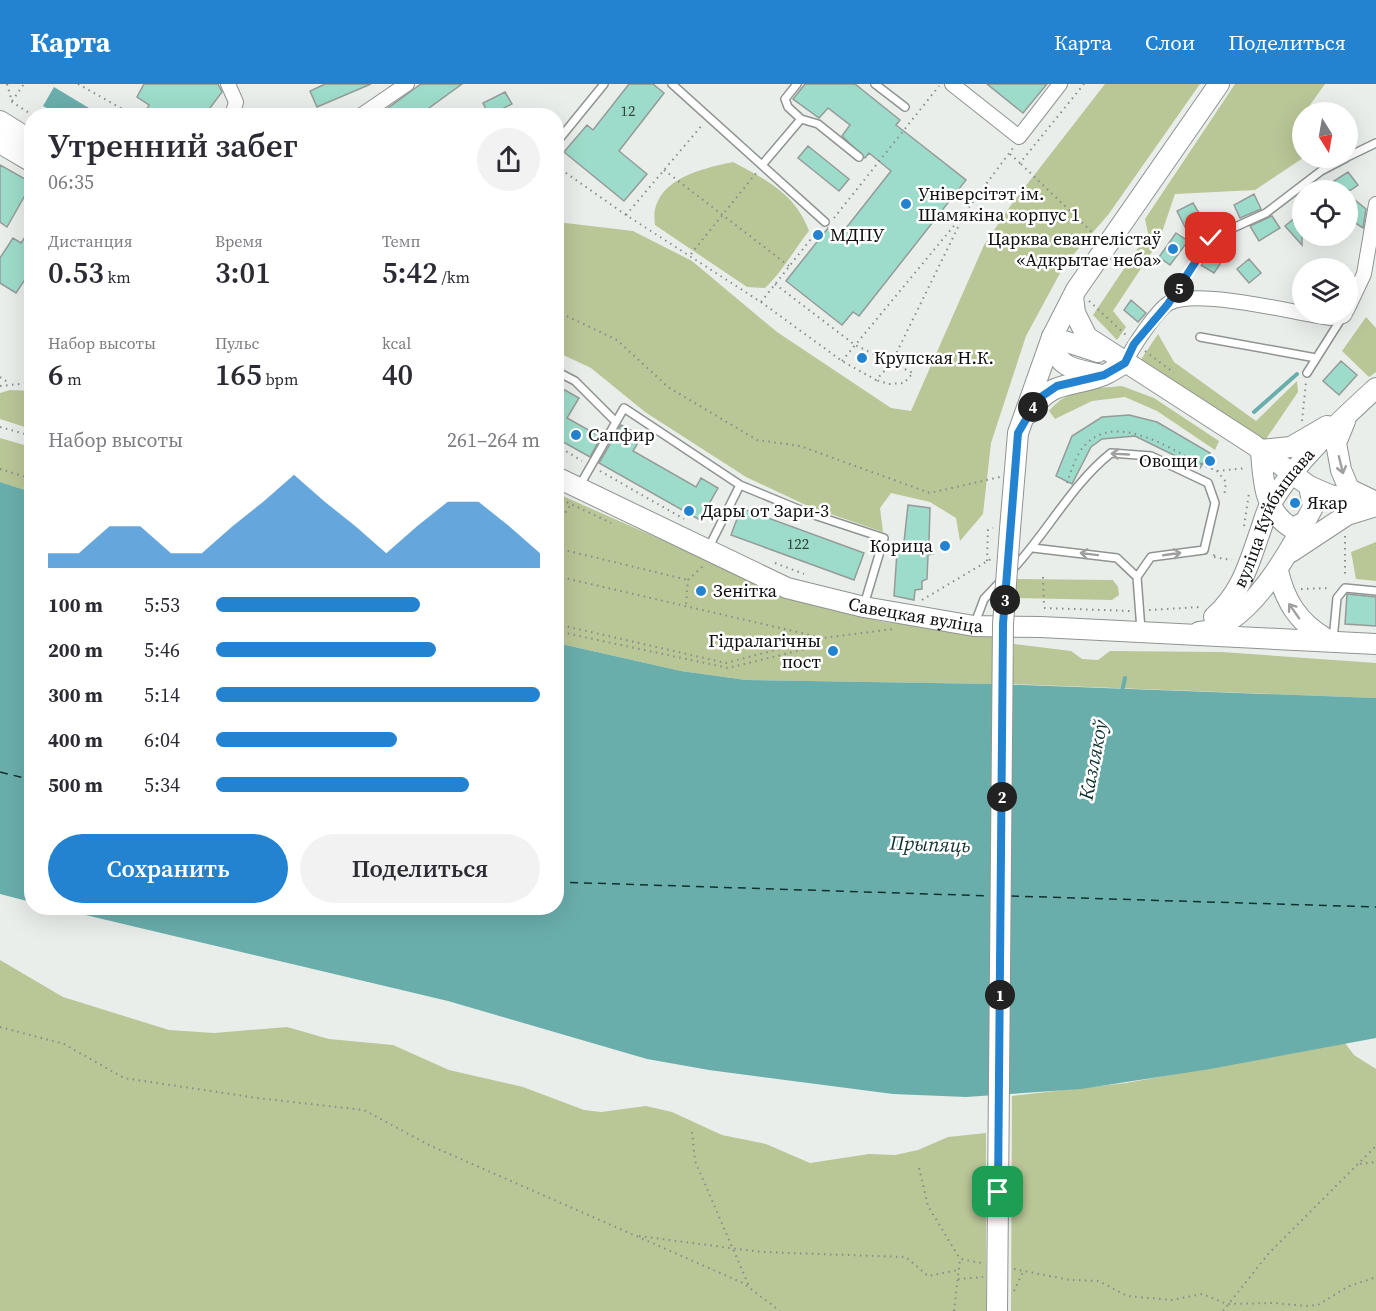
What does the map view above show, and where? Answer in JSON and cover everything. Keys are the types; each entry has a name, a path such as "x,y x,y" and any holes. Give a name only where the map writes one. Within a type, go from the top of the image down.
{"main road":[{"path":"997,1311 1001,1270 1003,528 1018,433 1052,337 1074,294 1219,84"},
{"path":"0,121 24,136"},
{"path":"0,143 24,157"},
{"path":"1074,294 1075,313 1087,337 1254,456 1294,472 1309,486 1330,495 1376,504"},
{"path":"1052,337 1125,363"},
{"path":"1052,337 1054,352 1067,367 1104,375"},
{"path":"1018,433 1038,399 1057,386 1104,375 1125,363"},
{"name":"вуліца Куйбышава","path":"1169,634 1194,628 1215,617 1230,603 1242,584 1269,505 1294,472 1349,413 1376,388"},
{"path":"1254,456 1291,447 1349,413"},
{"path":"1349,413 1336,443 1341,470 1349,489 1376,504"},
{"path":"1254,456 1269,505 1280,521 1292,528 1305,522"},
{"name":"Савецкая вуліца","path":"564,486 574,497 706,558 787,588 864,607 974,626 1043,617 1141,632 1330,639 1376,644"},
{"path":"1169,634 1204,632 1245,607 1281,564 1313,507 1309,486"},
{"path":"1281,564 1347,515 1376,504"},
{"path":"1281,564 1282,590 1297,616 1308,628 1330,639"},
{"path":"1242,584 1247,617 1267,637"}],"street":[{"path":"228,84 236,102 234,108"},
{"path":"372,108 407,84"},
{"path":"952,84 1019,138 1060,84"},
{"path":"1358,286 1364,274 1376,204"},
{"path":"1125,363 1134,344 1168,304 1195,297 1292,312"}],"lane":[{"path":"564,133 604,84"},
{"path":"672,84 825,222"},
{"path":"797,84 785,99 788,107 801,119 818,124 859,157"},
{"path":"875,84 905,107"},
{"path":"762,165 801,119"},
{"path":"1358,152 1376,143"},
{"path":"1168,304 1211,238 1266,213 1327,168"},
{"path":"1306,374 1338,324"},
{"path":"1200,337 1316,358"},
{"path":"564,375 575,381 616,422"},
{"path":"574,497 624,408 740,485 808,513 884,537 864,607"},
{"path":"974,626 984,599 1033,548 1088,471 1111,453 1151,456 1208,483 1215,503 1204,550 1152,557 1137,578"},
{"path":"706,558 740,485"},
{"path":"1033,548 1117,558 1137,578 1141,632"},
{"path":"1330,639 1337,597 1345,588 1376,591"}],"path":[{"path":"7,84 12,102 24,110"},
{"path":"12,102 24,84"},
{"path":"78,84 121,108"},
{"path":"880,162 940,84"},
{"path":"1020,163 1084,84"},
{"path":"626,215 709,117"},
{"path":"842,361 966,211 1010,154 1019,138"},
{"path":"1010,154 1097,237"},
{"path":"690,255 762,165"},
{"path":"564,168 626,215 690,255 842,361 876,380 890,384 904,383 913,373 855,345 775,284"},
{"path":"664,170 789,266"},
{"path":"876,380 891,364 966,211"},
{"path":"1074,294 1134,344 1180,377"},
{"path":"564,315 617,340 668,387 758,440 800,446 930,493 1008,475"},
{"path":"1302,426 1306,374"},
{"path":"0,377 9,383"},
{"path":"0,386 9,383 24,383"},
{"path":"0,427 24,434"},
{"path":"1062,491 1084,446 1102,433 1133,431 1217,471 1226,482 1222,503"},
{"path":"564,450 684,519"},
{"path":"1249,477 1249,468 1254,456"},
{"path":"1217,471 1249,468"},
{"path":"0,469 24,476"},
{"path":"1243,531 1250,486"},
{"path":"564,514 574,497"},
{"path":"917,601 927,599 987,561 988,530 1003,528"},
{"path":"1345,530 1345,588"},
{"path":"1214,556 1216,546"},
{"path":"564,549 688,580"},
{"path":"686,604 688,580 706,558"},
{"path":"775,563 805,574"},
{"path":"1043,577 1043,617 1206,607"},
{"path":"564,578 686,604 823,638"},
{"path":"564,626 726,663 823,638 896,629"},
{"path":"564,633 728,668 805,649"},
{"path":"0,1027 64,1044 124,1078 257,1098 364,1110 429,1145 750,1288 780,1311"},
{"path":"692,1132 695,1161 750,1288"},
{"path":"1222,1311 1269,1253 1376,1146"},
{"path":"1360,1164 1376,1162"},
{"path":"919,1168 928,1206 960,1259 954,1311"},
{"path":"636,1236 782,1253 906,1257 928,1276 958,1270"},
{"path":"960,1259 1001,1270 1070,1280 1099,1281 1127,1296 1172,1300 1202,1294 1227,1304 1318,1305 1347,1287 1376,1277"},
{"path":"957,1279 1001,1270"}],"green space":[{"path":"1105,84 1200,84 1108,215 1065,264 1026,336 991,443 983,514 960,541 956,518 930,502 891,493 880,508 883,532 810,507 746,477 645,412 591,368 564,355 564,223 633,231 692,261 777,332 891,408 911,411 984,245 1011,205"},
{"path":"1235,84 1325,84 1312,102 1292,102 1292,165 1255,190 1175,194 1159,241 1113,311 1126,327 1117,340 1093,315 1148,233 1145,219"},
{"path":"733,162 768,182 788,197 809,231 765,288 747,287 655,225 655,210 660,198 668,188 692,173"},
{"path":"1366,317 1376,328 1376,372 1369,377 1342,351"},
{"path":"1158,334 1174,362 1256,421 1297,381 1298,392 1264,442 1140,361"},
{"path":"1122,386 1154,398 1219,441 1215,450 1157,411 1125,397 1092,401 1055,419 1049,411 1073,393"},
{"path":"10,390 24,391 24,427 0,419 0,393"},
{"path":"0,438 24,445 24,490 0,482"},
{"path":"564,497 793,598 884,622 993,634 994,684 746,680 681,671 564,645"},
{"path":"1376,542 1376,581 1356,579 1351,552"},
{"path":"1014,579 1113,580 1118,587 1119,595 1112,600 1013,598"},
{"path":"1014,644 1071,651 1082,659 1098,660 1110,651 1222,652 1376,663 1376,698 1012,684"},
{"path":"0,960 63,997 169,1030 214,1033 287,1027 329,1039 393,1045 449,1070 523,1087 584,1110 601,1112 646,1106 672,1112 722,1135 766,1144 810,1163 869,1154 895,1155 918,1150 948,1137 986,1133 986,1311 0,1311"},
{"path":"1345,1043 1354,1055 1376,1069 1376,1311 1011,1311 1012,1096 1126,1083"}],"water":[{"path":"54,87 89,108 47,108 43,106"},
{"path":"0,482 24,490 24,900 0,894"},
{"name":"Прыпяць","path":"564,645 681,671 746,680 994,684 1376,698 1376,1038 1210,1069 1081,1089 966,1097 893,1094 709,1070 647,1059 448,1001 86,915 564,915"}],"building":[{"path":"144,84 218,84 222,92 210,108 147,108 149,105 137,97"},
{"path":"325,84 371,84 317,107 310,91"},
{"path":"421,84 462,84 429,108 388,108"},
{"path":"629,84 653,84 664,93 619,151 647,174 624,201 564,152 587,125 593,130"},
{"name":"Універсітэт ім. Шамякіна корпус 1","path":"805,84 855,84 900,120 896,125 966,180 859,316 853,312 842,325 786,281 828,228 839,237 891,171 869,153 865,158 842,136 850,125 828,108 819,118 793,99"},
{"path":"987,84 1047,84 1023,113"},
{"path":"505,92 512,104 504,108 486,108 483,103"},
{"path":"808,146 849,179 839,191 798,158"},
{"path":"0,165 24,178 24,197 7,227 0,222"},
{"path":"1348,172 1354,180 1336,180"},
{"path":"1254,194 1261,209 1240,218 1234,205"},
{"path":"1358,202 1366,209 1363,228 1358,225"},
{"path":"1193,203 1202,218 1185,227 1177,211"},
{"path":"1272,216 1280,228 1259,241 1250,226"},
{"path":"1292,220 1292,234 1285,226"},
{"name":"Царква евангелістаў «Адкрытае неба»","path":"1176,233 1188,241 1170,265 1159,257"},
{"path":"13,238 21,243 24,239 24,281 16,293 0,283 0,258"},
{"path":"1217,244 1228,252 1214,273 1201,265"},
{"path":"1249,259 1261,273 1249,283 1237,269"},
{"path":"1131,300 1146,313 1138,322 1124,310"},
{"path":"1341,361 1357,375 1339,395 1323,381"},
{"name":"Сапфир","path":"564,390 579,398 567,418 601,437 590,457 564,442"},
{"path":"1129,415 1157,422 1210,453 1200,468 1135,436 1102,439 1091,447 1072,484 1056,476 1072,436 1102,417"},
{"path":"621,425 642,436 633,451 696,487 701,478 718,488 700,520 599,463"},
{"path":"908,505 930,508 929,542 931,542 933,554 928,555 927,579 922,581 922,589 915,590 914,600 894,596 897,552 903,551"},
{"path":"741,508 864,553 854,580 731,535"},
{"path":"1347,594 1376,597 1376,626 1345,624"}],"waterway":[{"name":"Казлякоў","path":"1254,412 1297,374"},
{"name":"Казлякоў","path":"1122,692 1125,678"}],"ferry route":[{"path":"0,772 24,778"},
{"path":"564,882 991,896"},
{"path":"1011,896 1376,907"}],"place":[{"name":"Універсітэт ім. Шамякіна корпус 1","path":"906,204"},
{"name":"МДПУ","path":"818,235"},
{"name":"Царква евангелістаў «Адкрытае неба»","path":"1173,249"},
{"name":"Крупская Н.К.","path":"862,358"},
{"name":"Сапфир","path":"576,435"},
{"name":"Овощи","path":"1210,461"},
{"name":"Якар","path":"1295,503"},
{"name":"Дары от Зари-3","path":"689,511"},
{"name":"Корица","path":"945,546"},
{"name":"Зенітка","path":"701,591"},
{"name":"Гідралагічны пост","path":"833,651"}],"route":[{"path":"998,1192 1003,624 1018,433 1038,399 1057,386 1104,375 1125,363 1134,344 1168,304 1211,238"}]}
